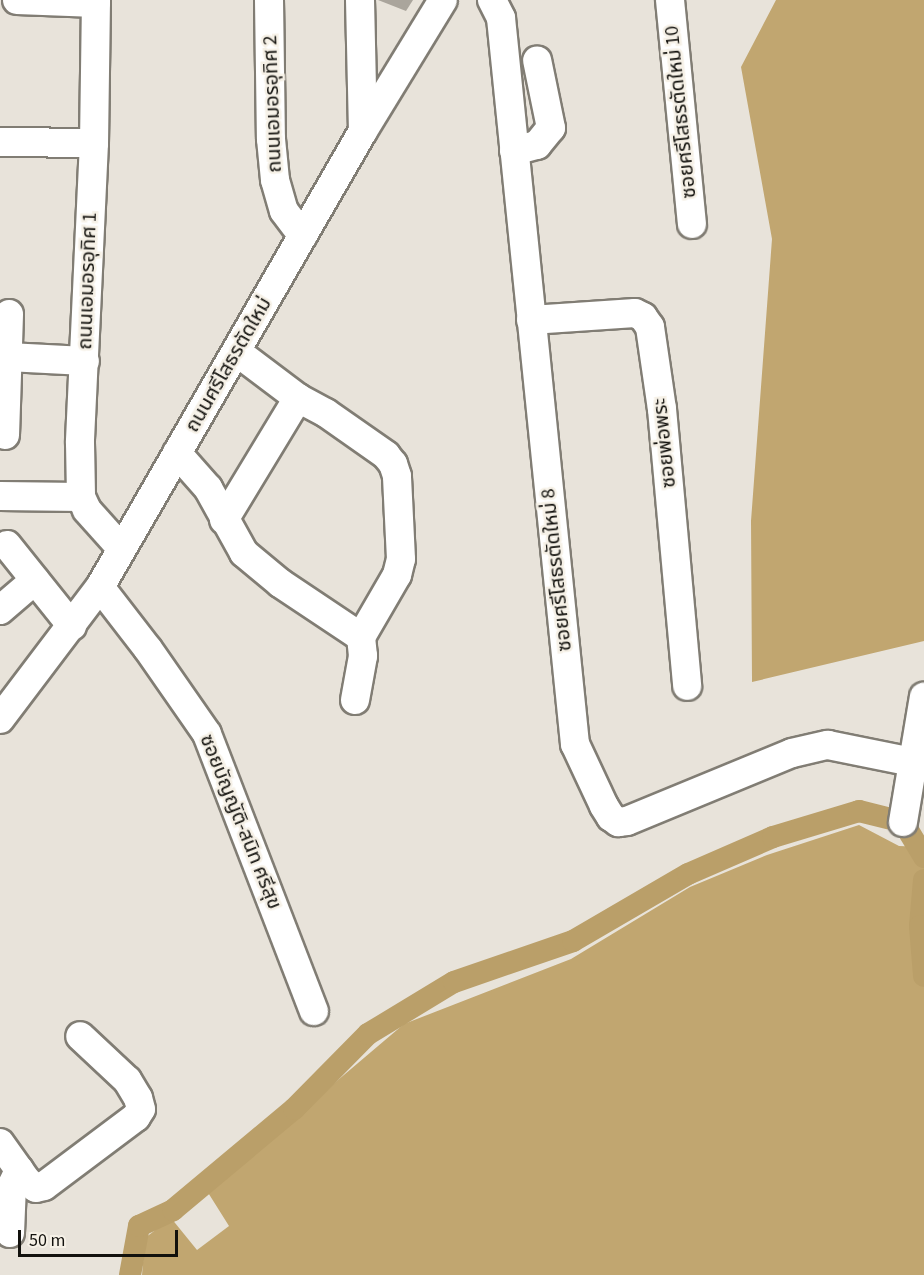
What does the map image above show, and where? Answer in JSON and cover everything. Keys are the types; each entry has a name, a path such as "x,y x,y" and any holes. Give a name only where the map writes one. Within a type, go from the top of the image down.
{"street":[{"path":"17,0 96,1"},
{"name":"ถนนเอมอรอุทิศ 2","path":"269,0 271,139 275,180 284,211 303,236"},
{"path":"360,0 363,131"},
{"name":"ถนนศรีโสธรตัดใหม่","path":"0,719 100,587 363,131 443,0"},
{"name":"ซอยศรีโสธรตัดใหม่ 8","path":"492,0 501,18 575,744 611,817 618,822 627,820 792,753 828,745 912,762"},
{"name":"ซอยศรีโสธรตัดใหม่ 10","path":"670,0 692,224"},
{"name":"ถนนเอมอรอุทิศ 1","path":"81,497 80,443 94,143 96,1"},
{"path":"514,151 537,145 551,128 537,60"},
{"path":"0,142 94,143"},
{"name":"ซอยพ่อพระ","path":"531,320 635,313 643,317 650,327 663,409 687,686"},
{"path":"5,435 9,314"},
{"path":"237,352 298,398 326,413 386,455 397,476 401,559 397,575 361,637 363,656 356,700"},
{"path":"8,357 85,362"},
{"path":"224,520 298,398"},
{"path":"177,453 208,488 244,553 280,583 361,637"},
{"path":"0,496 81,497 87,510 121,548"},
{"path":"7,545 72,626"},
{"path":"0,610 35,580"},
{"name":"ซอยบัญญัติ-สนิท ศรีสุข","path":"100,587 148,649 207,734 314,1011"},
{"path":"903,822 924,698"},
{"path":"0,1143 19,1170 36,1188 44,1186 136,1117 141,1109 127,1080 80,1035"},
{"path":"10,1233 12,1185 19,1170"}],"shaded area":[{"path":"776,0 924,0 924,641 752,682 751,521 772,239 741,67"},
{"path":"859,825 899,846 924,847 924,1275 142,1275 145,1238 171,1218 197,1250 229,1226 207,1191 404,1024 571,959 690,887 767,855"}],"building":[{"path":"378,0 413,0 406,11"}],"waterway":[{"path":"130,1275 139,1226 173,1210 294,1109 368,1034 454,982 573,941 688,874 773,837 859,811 903,822 924,857"},
{"path":"924,880 920,926 924,976"}]}
